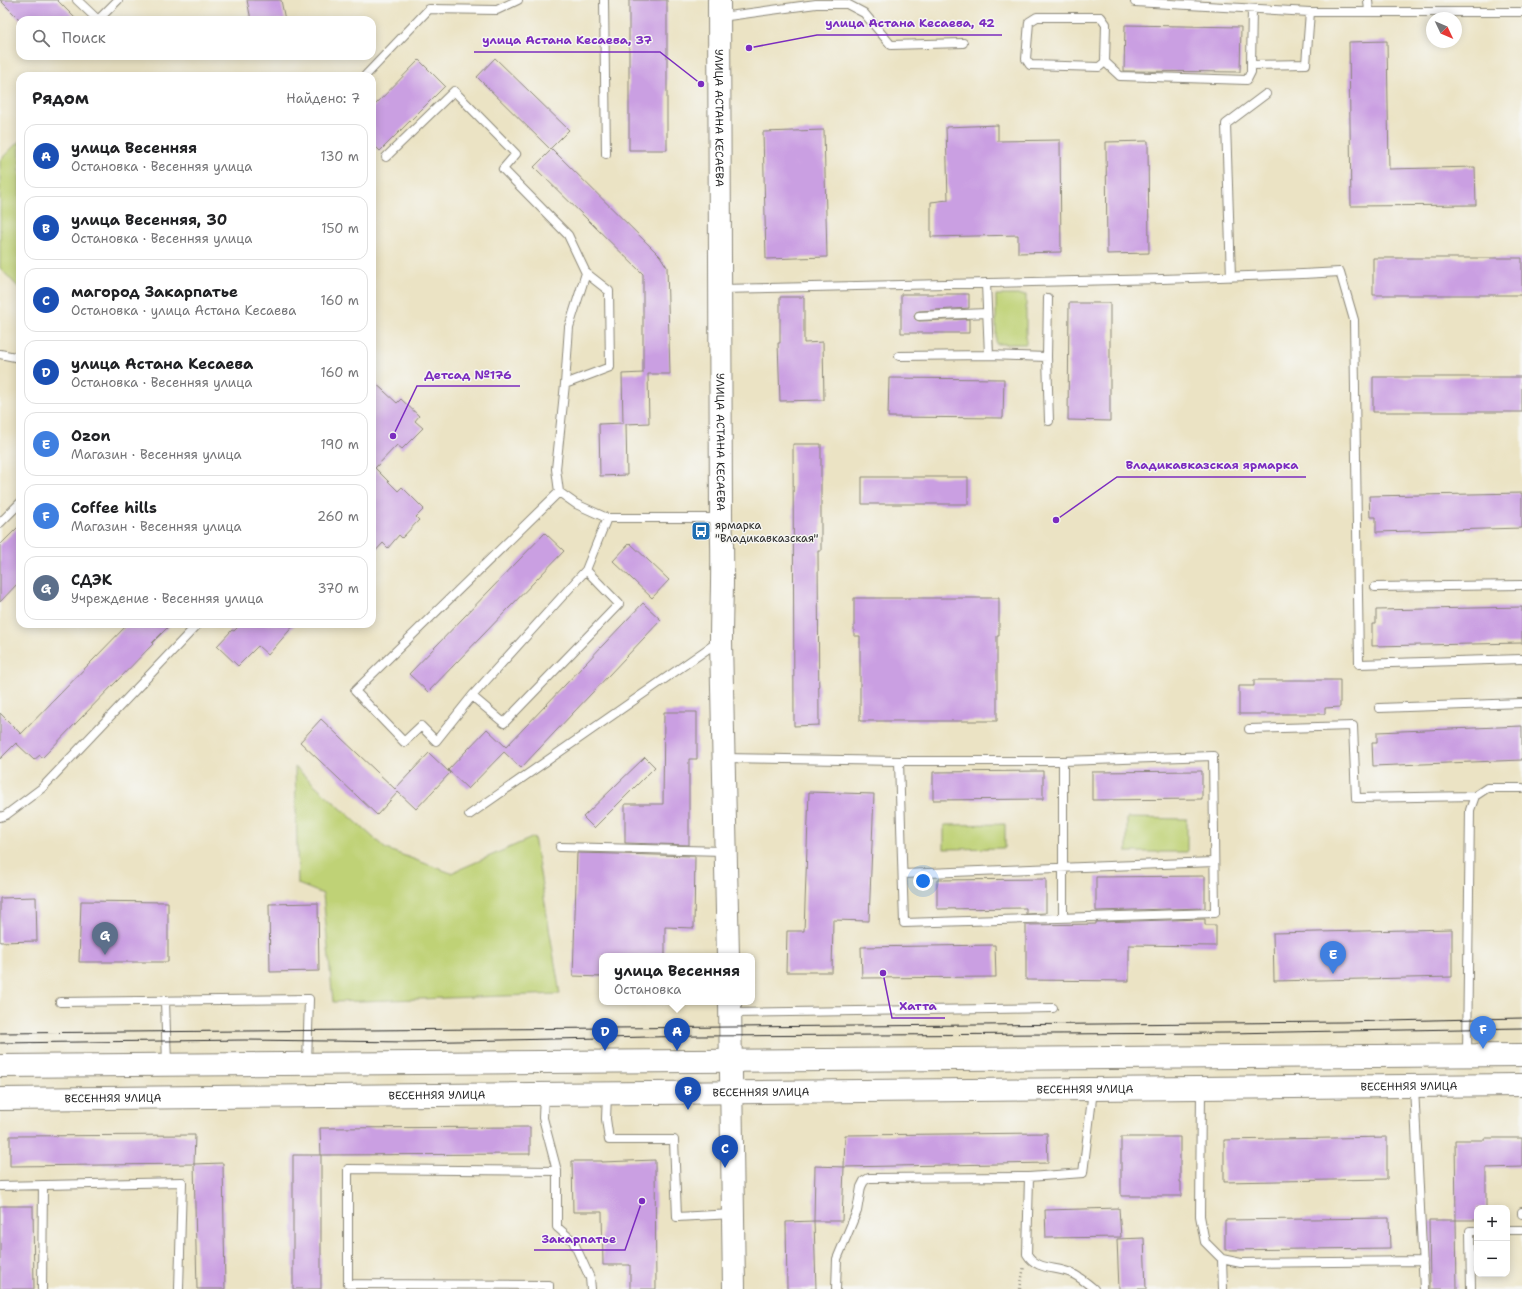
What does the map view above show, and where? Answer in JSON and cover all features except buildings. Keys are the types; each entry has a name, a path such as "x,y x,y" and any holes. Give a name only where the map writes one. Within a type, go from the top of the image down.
{"street":[{"name":"УЛИЦА АСТАНА КЕСАЕВА","path":"719,9 721,518 723,540 721,639 728,953"},
{"path":"730,1007 734,1289"},
{"path":"0,1066 731,1062 1522,1055"},
{"name":"ВЕСЕННЯЯ УЛИЦА","path":"0,1099 1522,1085"}],"lane":[{"path":"77,0 94,16"},
{"path":"102,16 118,0"},
{"path":"369,72 429,9 497,10 518,0"},
{"path":"604,0 606,154"},
{"path":"1368,0 1369,12"},
{"path":"1135,2 1212,3 1252,9 1310,12 1522,12"},
{"path":"719,9 846,4 864,13 891,44 963,43"},
{"path":"1105,62 1100,67 1030,65 1026,59 1029,22 1037,18 1101,17 1106,24 1105,62 1120,76 1247,80 1251,72 1252,9"},
{"path":"1251,65 1306,64 1310,12"},
{"path":"386,157 454,91 516,154 503,169 568,235 586,273 609,291 610,367 565,384"},
{"path":"1231,277 1226,124 1266,94"},
{"path":"720,290 1231,277 1340,272 1354,320 1359,664 1522,658"},
{"path":"586,273 569,327 565,384 556,469 559,492 576,504 606,518 721,518"},
{"path":"986,283 989,355"},
{"path":"1048,298 1047,357 1050,421"},
{"path":"919,316 987,313"},
{"path":"0,354 16,357"},
{"path":"898,356 989,355 1047,357"},
{"path":"559,492 355,692 404,742 422,726 436,741 472,696 586,570 606,518"},
{"path":"0,523 16,507"},
{"path":"472,696 504,723 619,604 586,570"},
{"path":"1375,587 1522,585"},
{"path":"0,817 6,815 42,788 194,628"},
{"path":"469,814 721,639"},
{"path":"1378,708 1522,703"},
{"path":"1248,729 1353,726 1356,798 1475,796 1487,788 1522,788"},
{"path":"724,758 899,761 1063,760 1214,756 1215,913 904,923 899,761"},
{"path":"1063,760 1063,918"},
{"path":"1467,1055 1470,810 1475,796"},
{"path":"560,847 725,852"},
{"path":"903,874 1214,862"},
{"path":"60,1002 309,999 307,1064"},
{"path":"165,1000 167,1065"},
{"path":"730,1007 1053,1008"},
{"path":"1414,1086 1424,1289"},
{"path":"1201,1088 1200,1216 1205,1242 1222,1259 1241,1264 1423,1261"},
{"path":"836,1289 838,1258 857,1210 861,1187 864,1181 870,1178 1029,1177 1083,1174 1094,1089"},
{"path":"607,1093 606,1119 609,1140 674,1140 677,1217 733,1214"},
{"path":"544,1094 543,1118 557,1171 557,1227 574,1241 590,1278 591,1289"},
{"path":"549,1289 549,1285 348,1284 348,1169 557,1171"},
{"path":"1029,1177 1027,1254 1030,1260 1038,1265 1070,1272 1094,1289"},
{"path":"0,1186 182,1182 180,1289"},
{"path":"42,1289 43,1185"},
{"path":"1510,1230 1522,1230"},
{"path":"1471,1289 1470,1231 1474,1231"},
{"path":"1222,1259 1223,1289"}],"path":[{"path":"1020,1289 1027,1254"}],"green space":[{"path":"16,144 16,285 0,268 0,160"},
{"path":"996,295 1026,295 1026,344 996,344"},
{"path":"295,767 386,849 451,873 534,837 560,994 333,1002 323,894 298,884"},
{"path":"1127,818 1187,819 1187,852 1127,852"},
{"path":"1005,824 1005,848 944,849 944,825"}],"tram line":[{"path":"0,1033 1343,1022 1522,1018"},
{"path":"0,1043 245,1040 409,1042 698,1036 1227,1033 1522,1028"}],"place":[{"name":"улица Астана Кесаева, 42","path":"749,48"},
{"name":"улица Астана Кесаева, 37","path":"701,84"},
{"name":"Детсад №176","path":"393,436"},
{"name":"Владикавказская ярмарка","path":"1056,520"},
{"name":"ярмарка \"Владикавказская\"","path":"701,531"},
{"name":"СДЭК","path":"105,955"},
{"name":"Хатта","path":"883,973"},
{"name":"Ozon","path":"1333,974"},
{"name":"Coffee hills","path":"1483,1049"},
{"name":"улица Астана Кесаева","path":"605,1051"},
{"name":"улица Весенняя","path":"677,1051"},
{"name":"улица Весенняя, 30","path":"688,1110"},
{"name":"магород Закарпатье","path":"725,1168"},
{"name":"Закарпатье","path":"642,1201"}]}
